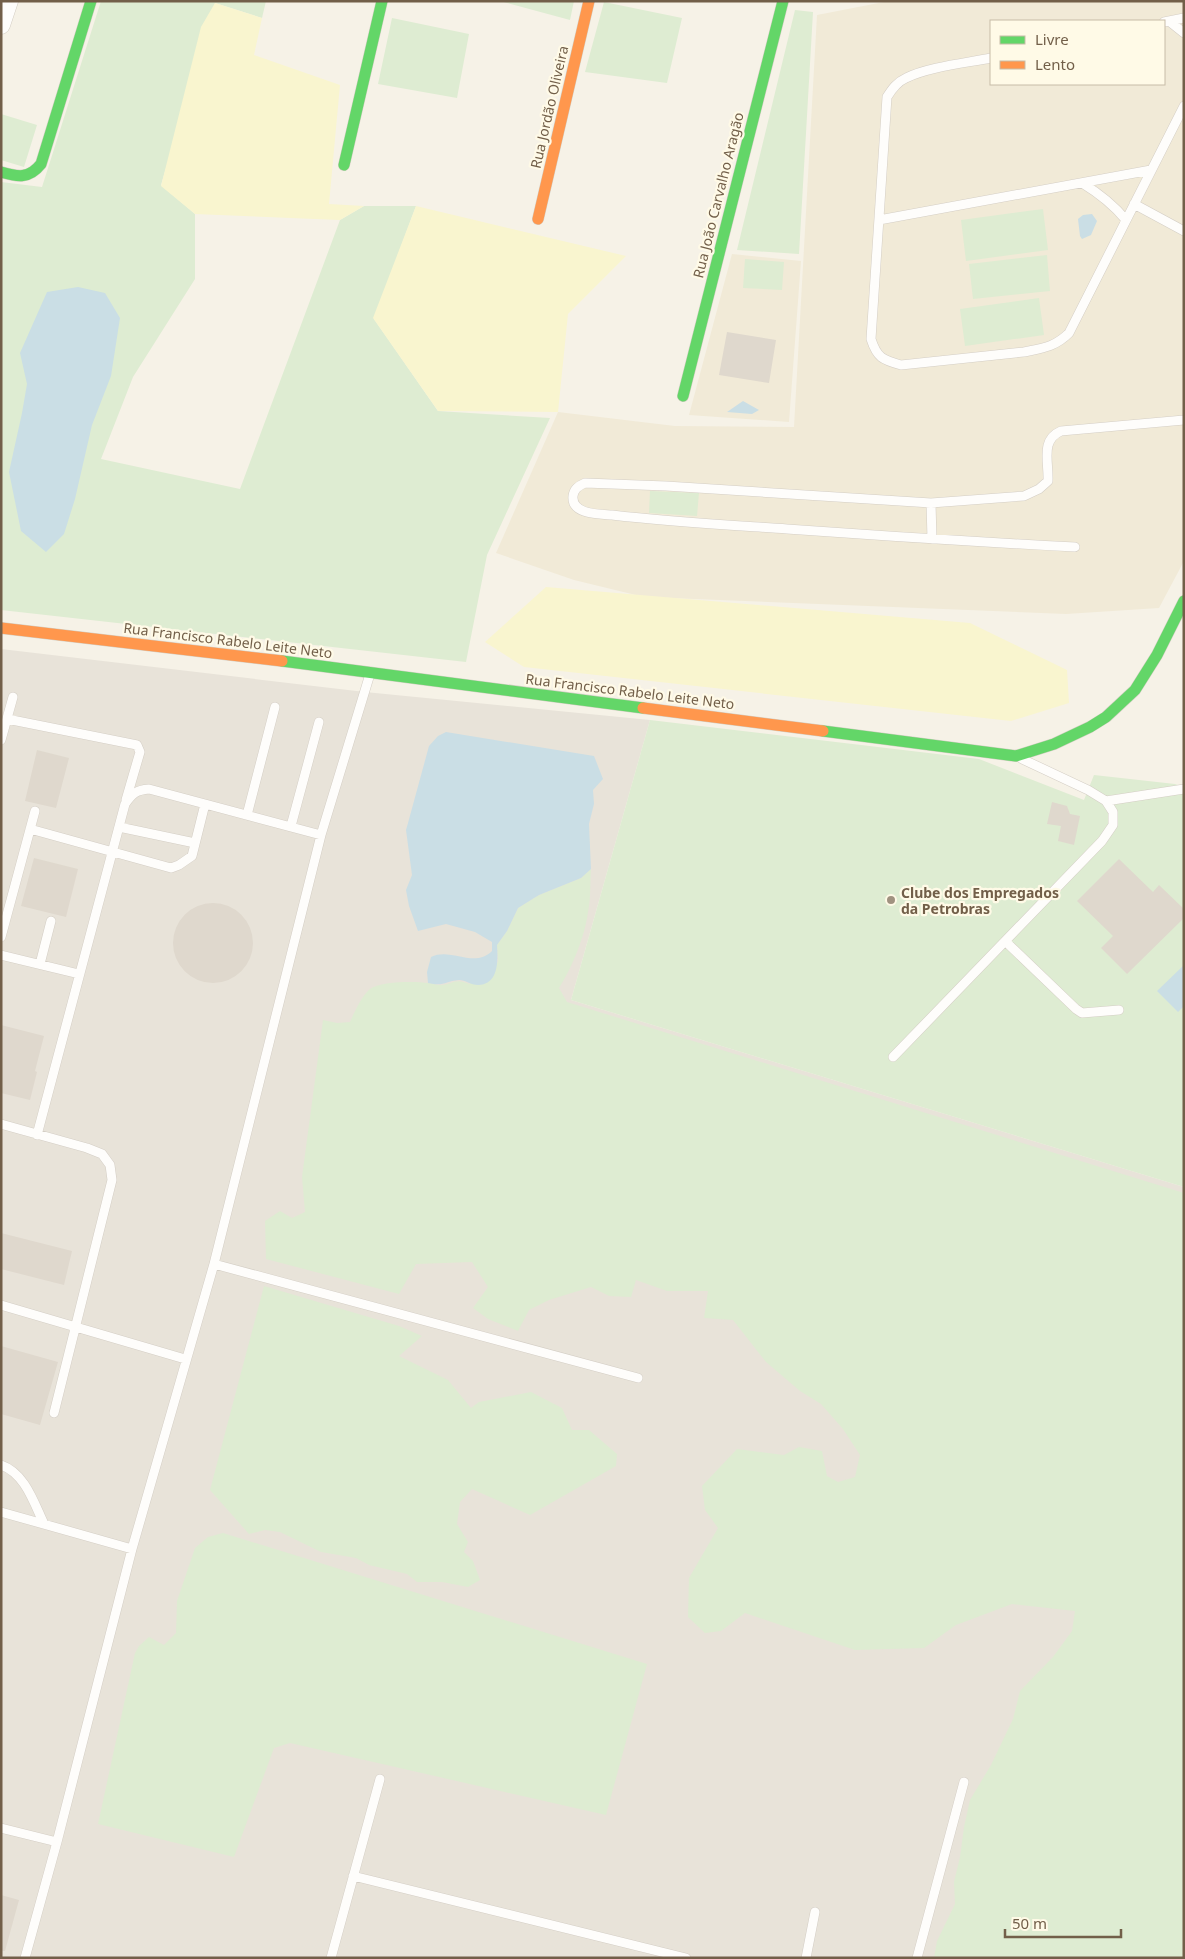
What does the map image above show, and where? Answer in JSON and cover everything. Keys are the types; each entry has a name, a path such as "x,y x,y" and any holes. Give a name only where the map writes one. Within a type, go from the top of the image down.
{"street":[{"path":"1,25 9,1"},
{"path":"1,172 19,177 28,176 35,173 40,164 91,1"},
{"path":"344,165 382,1"},
{"name":"Rua Jordão Oliveira","path":"538,219 590,1"},
{"name":"Rua João Carvalho Aragão","path":"682,396 783,1"},
{"name":"Rua Francisco Rabelo Leite Neto","path":"1,628 370,672 1016,756 1049,747 1093,727 1127,700 1147,673 1184,601"}],"lane":[{"path":"1166,21 1184,18"},
{"path":"1166,21 1184,33"},
{"path":"990,58 905,78 893,87 887,98 871,339 875,352 885,361 901,365 1024,352 1059,343 1069,333 1184,106"},
{"path":"879,220 1151,170"},
{"path":"1082,183 1103,196 1126,220"},
{"path":"1134,204 1184,231"},
{"path":"1075,546 932,539 652,520 587,512 576,507 573,500 574,492 578,486 585,483 931,503 1024,496 1039,489 1048,481 1047,448 1049,439 1053,434 1061,431 1184,420"},
{"path":"931,503 932,539"},
{"path":"25,1958 57,1842 132,1549 185,1359 214,1264 321,834 370,672"},
{"path":"1,740 13,697"},
{"path":"247,815 275,707"},
{"path":"7,719 137,745 140,752 37,1135"},
{"path":"291,826 319,722"},
{"path":"893,1057 1102,841 1113,825 1113,812 1106,801 1088,790 1016,756"},
{"path":"125,804 138,790 148,790 321,834"},
{"path":"1106,801 1184,790"},
{"path":"30,829 171,868 192,856 205,804"},
{"path":"1,937 35,811"},
{"path":"119,827 195,843"},
{"path":"40,964 51,921"},
{"path":"1006,941 1082,1013 1119,1010"},
{"path":"1,955 79,974"},
{"path":"1,1124 87,1148 102,1154 110,1165 112,1180 54,1413"},
{"path":"214,1264 638,1378"},
{"path":"1,1305 185,1359"},
{"path":"1,1465 16,1474 26,1486 44,1524"},
{"path":"1,1512 132,1549"},
{"path":"331,1958 380,1780"},
{"path":"917,1958 964,1782"},
{"path":"1,1828 57,1842"},
{"path":"353,1876 686,1958"},
{"path":"806,1958 815,1912"}],"shaded area":[{"path":"889,1 1184,1 1184,561 1159,608 1066,614 644,597 574,580 496,553 558,412 675,426 794,427 817,15"},
{"path":"1092,214 1097,221 1091,235 1082,239 1078,219 1083,215"},
{"path":"732,254 801,261 789,422 689,415"},
{"path":"78,287 105,293 120,318 111,376 92,425 75,499 64,534 46,552 21,531 9,472 27,384 20,353 47,292"},
{"path":"743,401 759,410 752,414 727,412"},
{"path":"1,649 365,692 650,720 571,1000 1184,1187 1184,1958 1,1958"},
{"path":"446,732 594,756 603,779 593,790 594,804 589,824 591,869 581,878 539,895 518,908 507,931 497,945 497,964 494,976 485,984 478,985 459,980 441,984 428,983 427,972 431,957 446,954 478,958 492,951 492,942 475,932 446,924 418,931 409,906 406,890 412,875 406,830 429,746 438,736"},
{"path":"1184,965 1184,1006 1178,1012 1157,991"}],"green space":[{"path":"101,1 266,1 262,18 215,3 161,185 195,214 195,279 133,377 101,459 240,489 340,220 364,206 416,206 374,319 438,411 550,418 487,555 466,662 1,610 1,182 42,187"},
{"path":"500,1 574,1 570,20"},
{"path":"604,2 682,18 667,83 585,72"},
{"path":"795,10 813,12 799,254 737,250"},
{"path":"392,18 469,34 457,98 378,84"},
{"path":"1,114 37,125 24,167 1,160"},
{"path":"1043,209 1048,250 966,261 961,220"},
{"path":"1047,255 1050,291 973,299 969,264"},
{"path":"745,259 784,262 782,290 743,288"},
{"path":"1039,298 1044,335 965,346 960,309"},
{"path":"650,491 699,493 697,516 649,513"},
{"name":"Clube dos Empregados da Petrobras","path":"650,720 979,759 1084,800 1094,775 1175,784 1184,787 1184,1187 571,1000"},
{"path":"591,869 590,901 584,931 573,961 559,988 567,1002 1184,1193 1184,1958 934,1958 937,1941 955,1904 954,1882 970,1800 991,1765 1013,1719 1020,1691 1053,1657 1072,1631 1075,1611 1012,1604 956,1625 924,1648 855,1650 745,1613 721,1631 705,1633 688,1617 689,1578 718,1528 705,1510 702,1486 737,1449 784,1455 799,1447 822,1451 827,1476 838,1482 855,1477 860,1455 843,1429 821,1404 800,1391 766,1362 733,1320 704,1318 708,1291 667,1291 636,1280 631,1297 609,1296 591,1287 549,1300 529,1310 518,1331 488,1319 473,1308 488,1287 472,1262 416,1264 399,1294 266,1259 265,1221 280,1211 292,1218 305,1212 302,1177 323,1020 337,1023 350,1022 358,1004 367,992 375,986 382,984 415,982 443,985 460,981 469,984 498,962 497,945 507,931 518,908 539,895 581,878"},
{"path":"264,1286 399,1326 422,1336 399,1356 448,1380 471,1408 479,1402 531,1392 562,1408 572,1430 589,1430 617,1454 616,1466 530,1515 472,1489 460,1502 457,1524 468,1542 464,1552 473,1561 480,1580 468,1587 442,1582 417,1582 407,1574 369,1565 356,1558 321,1552 280,1532 265,1530 249,1534 210,1490"},
{"path":"223,1533 647,1664 606,1815 290,1743 274,1748 234,1857 98,1824 135,1653 139,1646 149,1637 164,1645 176,1633 177,1601 195,1548 208,1537"}],"sand":[{"path":"215,3 262,18 254,55 340,85 329,204 364,206 340,220 195,214 161,186 201,27"},
{"path":"416,206 626,256 568,314 558,412 438,411 373,318"},
{"path":"546,587 970,623 1067,670 1069,703 1011,721 524,667 485,642"}],"building":[{"path":"727,332 776,340 769,383 719,375"},
{"path":"37,750 69,758 56,808 25,801"},
{"path":"1052,802 1067,806 1070,814 1080,816 1074,845 1058,841 1061,826 1047,824"},
{"path":"34,858 78,869 66,917 21,906"},
{"path":"1119,859 1153,892 1159,885 1184,909 1184,918 1127,974 1101,948 1113,936 1077,901"},
{"path":"213,903 228,906 241,915 250,928 253,943 250,958 241,971 228,980 213,983 198,980 185,971 176,958 173,943 176,928 185,915 198,906"},
{"path":"1,1025 44,1036 30,1100 1,1093"},
{"path":"1,1233 72,1251 64,1285 1,1269"},
{"path":"1,1346 58,1362 40,1425 1,1414"},
{"path":"1,1895 19,1900 5,1951 1,1951"}],"traffic: fast":[{"path":"1,172 23,176 37,169 41,164 91,1"},
{"path":"344,165 382,1"},
{"path":"683,396 783,1"},
{"path":"823,731 1016,756 1054,744 1090,727 1106,717 1135,690 1157,655 1184,601"},
{"path":"282,661 643,708"}],"traffic: slow":[{"path":"538,219 589,1"},
{"path":"1,628 282,661"},
{"path":"643,708 823,731"}],"place":[{"name":"Clube dos Empregados da Petrobras","path":"891,900"}]}
